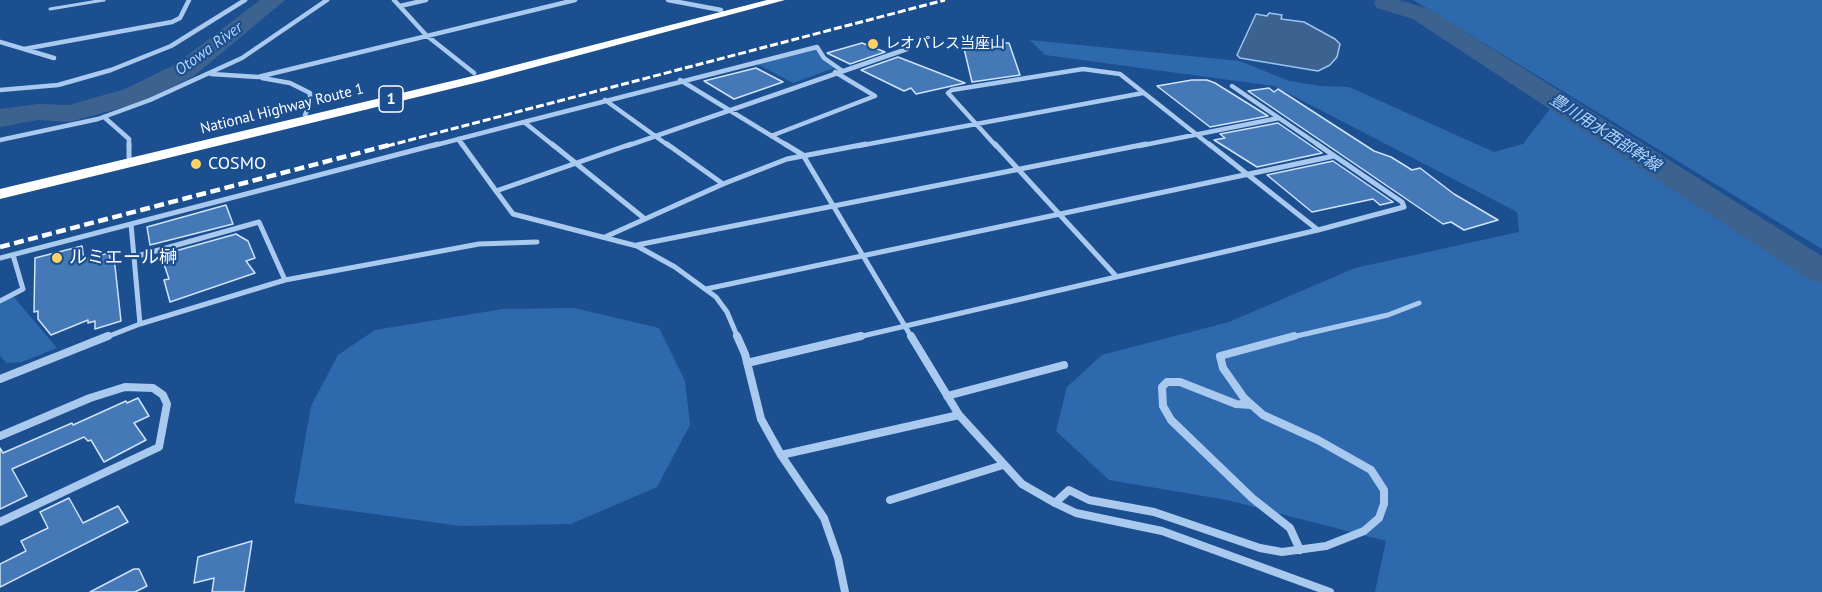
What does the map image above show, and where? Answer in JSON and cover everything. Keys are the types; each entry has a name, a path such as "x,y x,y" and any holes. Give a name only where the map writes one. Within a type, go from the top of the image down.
{"highway":[{"name":"National Highway Route 1","path":"0,188 474,73 759,0"},
{"name":"National Highway Route 1","path":"0,196 479,78 780,0"}],"street":[{"path":"24,49 46,43 172,22 180,18 191,2 189,0"},
{"path":"0,90 58,85 111,70 171,46 245,0"},
{"path":"0,140 104,117 211,74 242,58 327,0"},
{"path":"394,0 426,35 474,73"},
{"path":"400,6 426,0"},
{"path":"258,77 575,0"},
{"path":"668,0 721,10"},
{"path":"0,42 54,58"},
{"path":"0,258 680,80 817,47 825,59 841,70"},
{"path":"496,191 907,49"},
{"path":"1116,276 948,93 952,90 1083,69 1120,74 1318,230"},
{"path":"771,136 875,96 835,72"},
{"path":"211,74 258,77 290,83 310,93 310,104 304,115"},
{"path":"680,80 803,155 946,396 959,415 1003,465 1030,490 1076,513 1162,531 1330,592"},
{"path":"747,363 1318,230 1404,207 1401,202 1233,86"},
{"path":"605,237 769,164 803,155 1143,93"},
{"path":"605,100 723,184"},
{"path":"104,117 129,139 129,157"},
{"path":"637,246 1279,118"},
{"path":"524,122 645,219"},
{"path":"458,139 508,210 518,216 637,246 675,267 706,289 727,312 747,363 761,419 781,456 824,518 838,558 845,592"},
{"path":"706,289 1334,156"},
{"path":"134,257 260,222 285,279"},
{"path":"131,224 140,324"},
{"path":"0,379 140,324 285,279 469,245 537,242"},
{"path":"0,301 23,289 13,255"},
{"path":"1055,503 1069,490 1098,502 1138,508 1191,522 1260,548 1282,552 1340,542 1364,531 1383,511 1384,490 1371,470 1318,440 1269,419 1251,405 1223,368 1220,356 1388,315 1419,303"},
{"path":"946,396 1064,365"},
{"path":"1251,405 1236,404 1180,382 1166,382 1162,387 1163,406 1171,420 1203,447 1252,498 1290,528 1300,550"},
{"path":"0,436 90,398 125,387 153,388 163,395 167,404 159,447 0,522"},
{"path":"781,456 959,415"},
{"path":"890,500 1003,465"}],"lane":[{"path":"50,9 104,0"}],"shaded area":[{"path":"1413,0 1822,0 1822,249 1418,3"},
{"path":"1269,13 1282,15 1281,19 1304,22 1335,39 1340,44 1337,57 1330,65 1318,71 1240,58 1237,55 1256,14 1267,16"},
{"path":"1030,40 1240,61 1289,81 1349,87 1494,152 1523,144 1553,105 1822,273 1822,592 1375,592 1386,541 1227,500 1109,480 1056,431 1067,387 1102,355 1229,322 1355,268 1519,232 1517,212 1274,86 1045,55"},
{"path":"816,49 822,59 834,68 793,83 757,64"},
{"path":"13,296 57,348 22,362 7,363 0,356 0,305"},
{"path":"574,308 659,328 685,381 690,425 657,487 571,524 461,526 294,503 311,406 338,355 375,330 503,309"}],"building":[{"path":"962,40 998,40 999,43 1009,43 1020,75 972,82"},
{"path":"862,43 885,52 850,64 827,53"},
{"path":"898,57 965,83 916,94 911,88 904,91 861,70"},
{"path":"756,68 783,82 734,99 704,81"},
{"path":"1207,80 1215,83 1268,116 1210,127 1157,86"},
{"path":"1269,88 1274,92 1278,89 1374,151 1391,157 1412,170 1420,168 1454,194 1498,220 1464,230 1451,222 1443,224 1248,91"},
{"path":"1278,123 1322,153 1257,167 1214,140 1225,138 1220,134"},
{"path":"1333,161 1393,202 1380,205 1373,199 1312,212 1267,175"},
{"path":"226,205 233,224 150,245 147,227"},
{"path":"236,234 248,241 255,258 246,261 255,273 170,302 164,280 169,279 161,255"},
{"path":"82,246 84,260 109,253 110,258 114,257 121,321 95,329 95,321 88,323 88,320 51,335 38,319 38,311 34,312 35,258"},
{"path":"138,398 149,416 134,423 146,440 104,462 91,440 88,441 84,437 12,469 27,496 0,509 0,448 3,453"},
{"path":"69,498 83,523 118,506 128,522 0,587 0,564 26,551 21,541 48,528 40,512"},
{"path":"252,541 244,592 212,592 214,578 194,583 198,557"},
{"path":"134,569 139,569 147,586 135,592 90,592"}],"waterway":[{"name":"Otowa River","path":"0,118 38,112 70,114 135,95 185,70 274,0"},
{"name":"豊川用水西部幹線","path":"1385,3 1421,14 1822,272"}],"railway":[{"path":"387,146 945,0"},
{"path":"0,247 393,144"}],"place":[{"name":"レオパレス当座山","path":"873,44"},
{"name":"COSMO","path":"196,164"},
{"name":"ルミエール榊","path":"57,258"}]}
